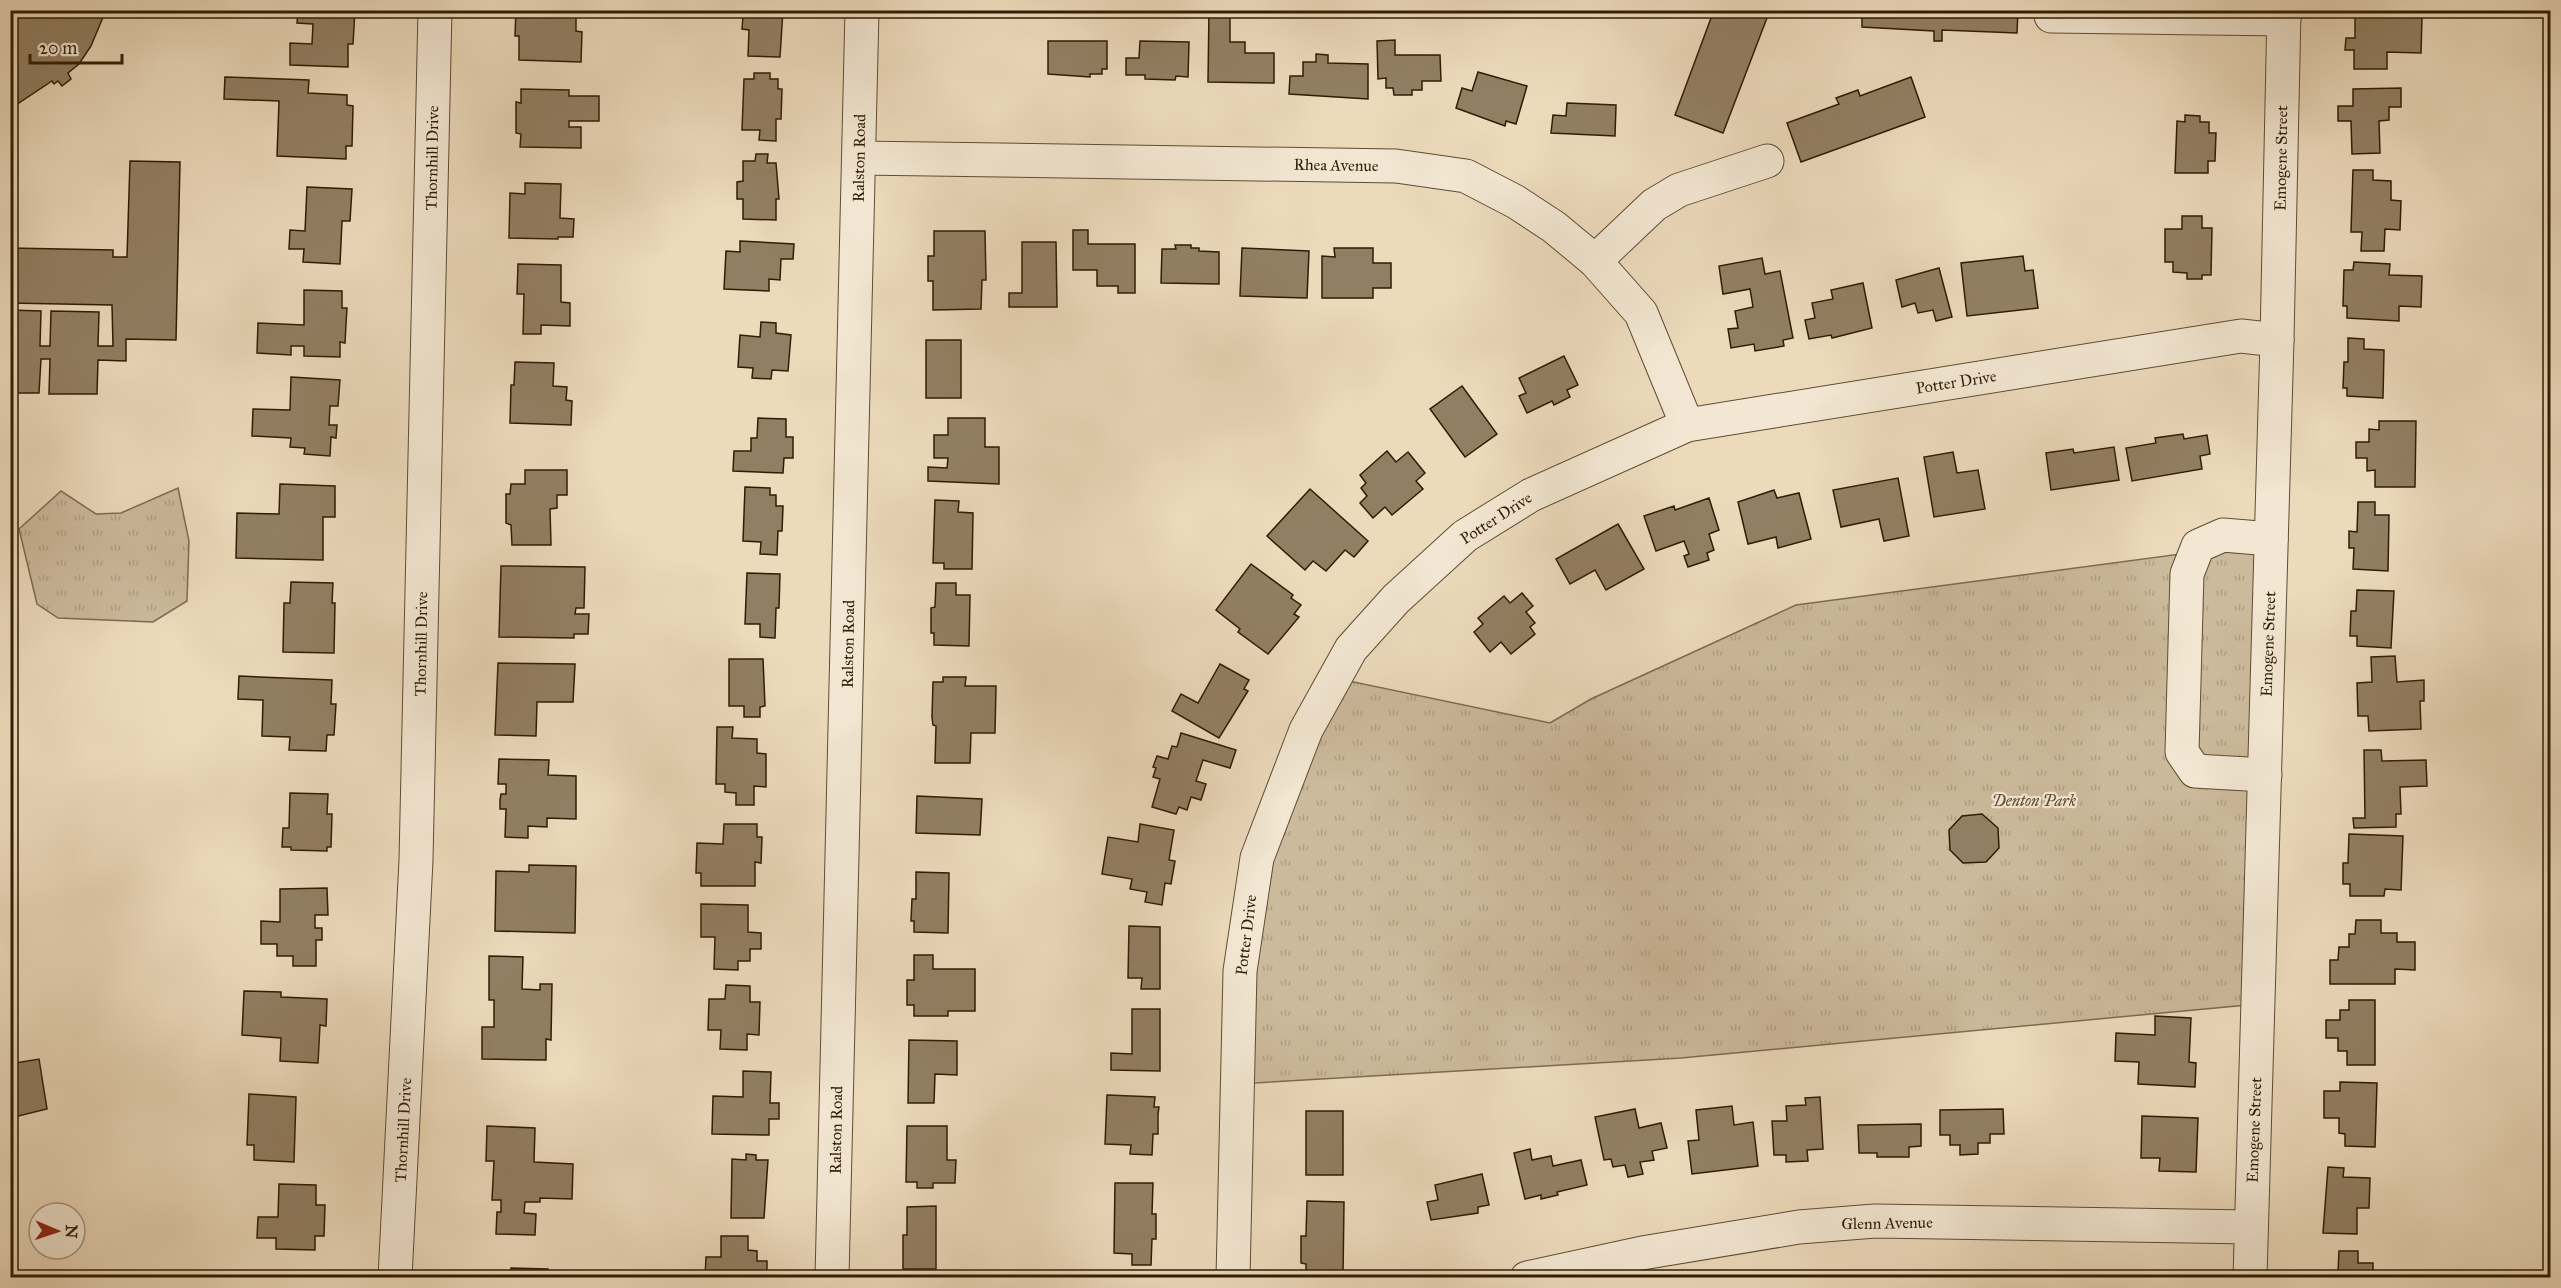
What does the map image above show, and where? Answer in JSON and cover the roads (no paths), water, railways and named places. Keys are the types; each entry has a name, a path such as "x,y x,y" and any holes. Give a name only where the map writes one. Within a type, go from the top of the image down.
{"street":[{"name":"Thornhill Drive","path":"395,1278 416,860 435,10"},
{"name":"Ralston Road","path":"832,1278 862,10"},
{"path":"2051,16 2284,15"},
{"name":"Emogene Street","path":"2250,1278 2284,15"},
{"name":"Rhea Avenue","path":"859,158 1396,166 1466,176 1516,202 1554,227 1595,261 1641,313 1687,425"},
{"path":"1595,261 1654,204 1679,190 1767,161"},
{"name":"Potter Drive","path":"1233,1278 1240,971 1257,858 1306,730 1351,650 1396,599 1465,536 1531,495 1687,425 2241,336 2277,340"},
{"path":"2265,775 2195,771 2182,752 2187,574 2198,546 2223,535 2271,539"},
{"name":"Glenn Avenue","path":"1527,1278 1642,1253 1788,1229 1875,1221 2251,1227"}],"park label":[{"name":"Denton Park","path":"2034,800"}]}
